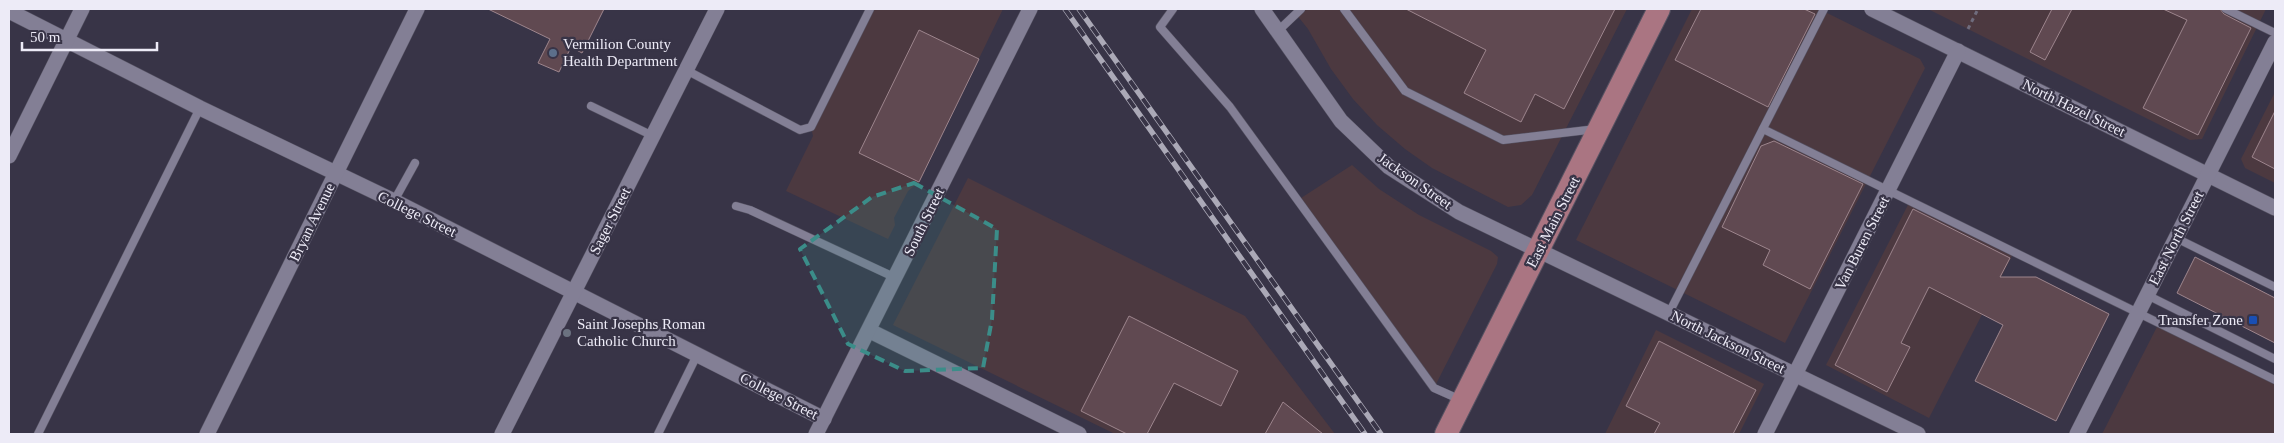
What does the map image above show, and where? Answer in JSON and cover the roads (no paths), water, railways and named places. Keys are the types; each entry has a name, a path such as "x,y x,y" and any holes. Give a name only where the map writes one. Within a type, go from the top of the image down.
{"main road":[{"name":"East Main Street","path":"1446,434 1659,9"}],"street":[{"path":"9,156 82,9"},
{"name":"Bryan Avenue","path":"207,434 417,9"},
{"name":"Sager Street","path":"502,434 717,9"},
{"name":"South Street","path":"816,434 870,331 1030,9"},
{"name":"Jackson Street","path":"1262,9 1279,30 1341,121 1389,167 1459,212 1539,249"},
{"name":"North Hazel Street","path":"1872,9 2275,208"},
{"name":"College Street","path":"9,11 200,108 394,201 824,419"},
{"name":"East North Street","path":"2077,434 2275,42"},
{"name":"Van Buren Street","path":"1765,434 1958,50"},
{"name":"North Jackson Street","path":"1539,249 1918,434"},
{"path":"870,331 1079,434"}],"lane":[{"path":"686,70 800,130 811,126 870,9"},
{"path":"1173,9 1160,27 1230,107 1434,388 1462,401"},
{"path":"1279,30 1301,9"},
{"path":"1344,9 1405,91 1503,140 1599,128"},
{"path":"1670,313 1824,9"},
{"path":"2226,9 2275,33"},
{"path":"591,106 653,136"},
{"path":"38,434 200,108"},
{"path":"1763,129 2275,380"},
{"path":"394,201 415,163"},
{"path":"736,206 750,210 896,278"},
{"path":"2176,238 2275,287"},
{"path":"2147,295 2275,359"},
{"path":"658,434 697,355"}],"railway":[{"path":"1065,9 1365,434"},
{"path":"1079,9 1381,434"}],"place":[{"name":"Vermilion County Health Department","path":"553,53"},
{"name":"Transfer Zone","path":"2253,320"},
{"name":"Saint Josephs Roman Catholic Church","path":"567,333"}]}
